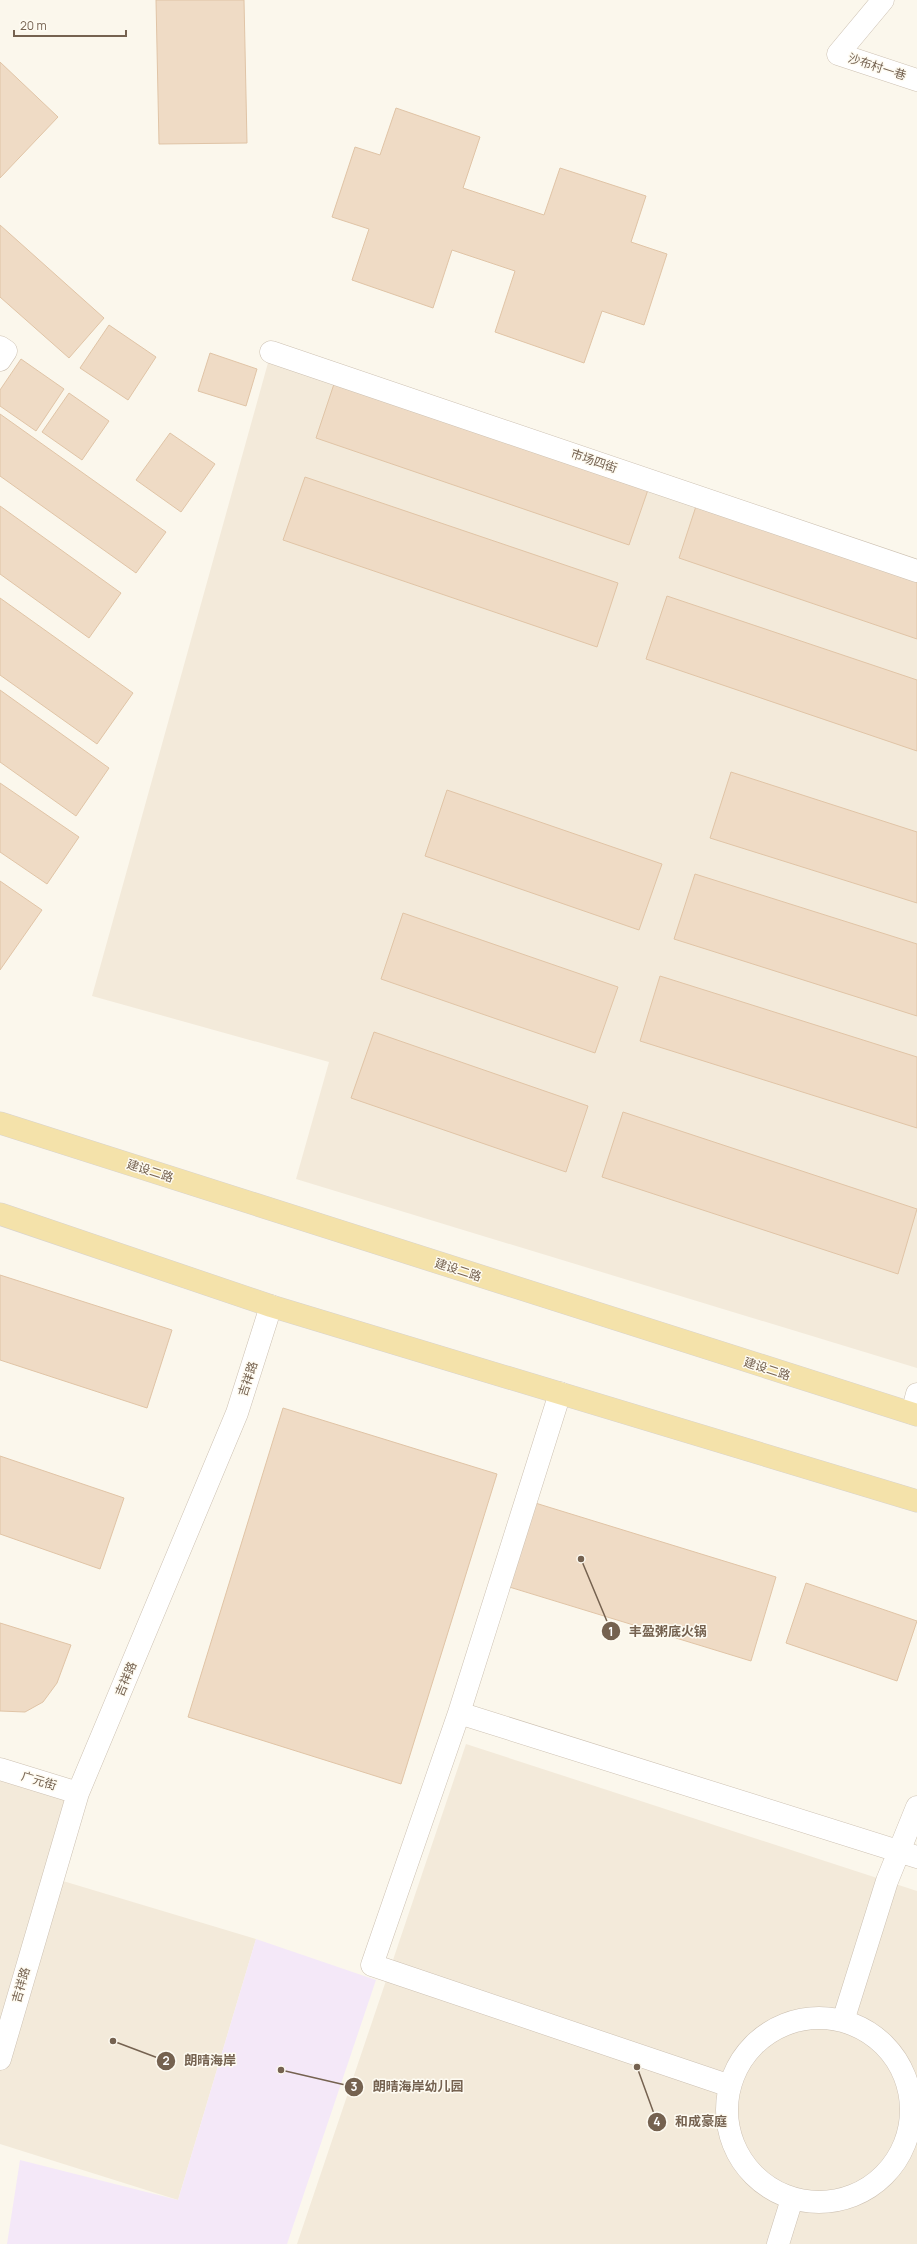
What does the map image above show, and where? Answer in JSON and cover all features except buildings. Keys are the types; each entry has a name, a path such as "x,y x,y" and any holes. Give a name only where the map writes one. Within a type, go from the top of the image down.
{"main road":[{"name":"建设二路","path":"0,1123 915,1408"},
{"path":"0,1214 272,1306 917,1500"}],"street":[{"name":"沙布村一巷","path":"883,0 838,54 917,80"},
{"path":"0,347 6,351 0,360"},
{"name":"市场四街","path":"271,352 917,571"},
{"name":"吉祥路","path":"0,2059 78,1793 237,1413 272,1306"},
{"path":"560,1393 459,1713 372,1965 730,2086"},
{"path":"459,1713 908,1854"},
{"name":"广元街","path":"0,1769 78,1793"},
{"path":"843,2021 887,1881 908,1854 917,1807"},
{"path":"811,2017 843,2021 870,2033 891,2053 906,2079 911,2107 913,2138 896,2163 876,2184 850,2198 821,2203 792,2199 764,2184 741,2161 729,2132 727,2100 730,2086 735,2069 754,2043 780,2025 811,2017"},
{"path":"778,2244 792,2199"}],"shaded area":[{"path":"271,352 917,567 917,1368 296,1179 329,1062 92,996"},
{"path":"466,1744 917,1891 917,2244 297,2244"},
{"path":"0,1769 78,1793 53,1878 256,1939 178,2200 0,2144"},
{"path":"256,1939 376,1980 287,2244 7,2244 20,2160 178,2200"}],"place":[{"name":"丰盈粥底火锅","path":"581,1559"},
{"name":"朗晴海岸","path":"113,2041"},
{"name":"和成豪庭","path":"637,2067"},
{"name":"朗晴海岸幼儿园","path":"281,2070"}]}
